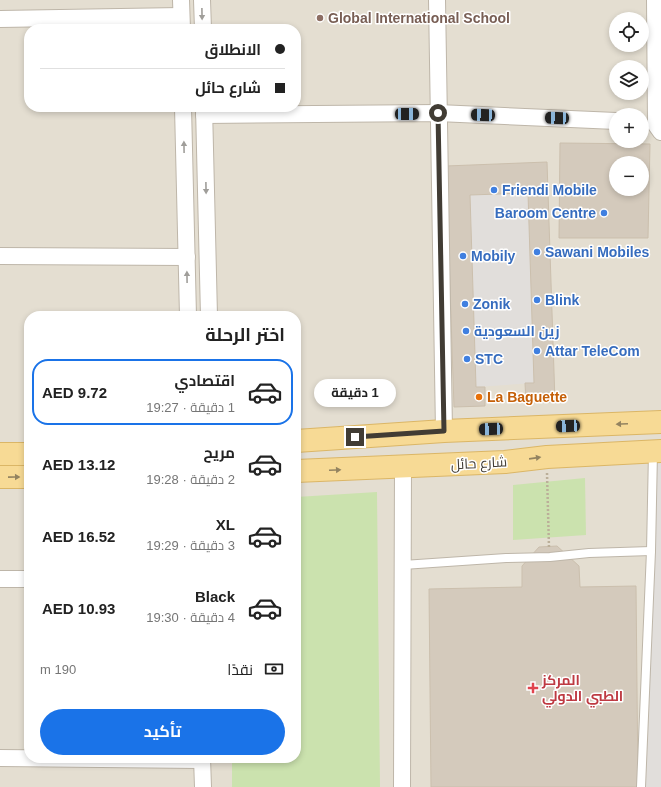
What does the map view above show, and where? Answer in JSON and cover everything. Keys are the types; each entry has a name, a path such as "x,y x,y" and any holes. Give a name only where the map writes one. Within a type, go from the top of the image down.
{"main road":[{"path":"301,441 444,431 661,422"},
{"name":"شارع حائل","path":"301,471 505,462 547,457 657,451"},
{"path":"0,454 24,454"},
{"path":"0,477 24,477"}],"street":[{"path":"0,19 181,23 181,0"},
{"path":"202,0 203,24"},
{"path":"436,0 444,431"},
{"path":"655,0 655,125"},
{"path":"184,112 188,311"},
{"path":"204,112 209,311"},
{"path":"301,112 438,113 609,121"},
{"path":"0,256 187,257"},
{"path":"402,787 403,467"},
{"path":"0,579 24,579"},
{"path":"0,758 24,758"},
{"path":"202,763 202,787"}],"lane":[{"path":"641,787 651,551 657,451"},
{"path":"403,565 651,551"}],"path":[{"path":"547,457 550,557"}],"shaded area":[{"path":"0,0 661,0 661,787 0,787"},
{"path":"528,193 534,383 476,387 470,195"},
{"path":"653,451 661,451 661,787 641,787"}],"green space":[{"path":"585,478 586,535 513,540 513,485"},
{"path":"377,492 380,787 232,787 232,763 301,763 301,497"}],"building":[{"name":"Baroom Centre","path":"560,143 609,144 609,148 649,148 650,144 649,191 649,156 609,156 609,196 649,196 648,238 559,238"},
{"path":"547,162 555,402 526,403 525,383 534,383 528,193 470,195 476,387 485,387 485,406 454,407 446,166"},
{"name":"المركز الطبي الدولي","path":"557,546 579,566 580,587 636,586 638,787 431,787 429,589 522,587 522,566 539,547"}],"place":[{"name":"Global International School","path":"320,18"},
{"name":"Friendi Mobile","path":"494,190"},
{"name":"Baroom Centre","path":"604,213"},
{"name":"Sawani Mobiles","path":"537,252"},
{"name":"Mobily","path":"463,256"},
{"name":"Blink","path":"537,300"},
{"name":"Zonik","path":"465,304"},
{"name":"زين السعودية","path":"466,331"},
{"name":"Attar TeleCom","path":"537,351"},
{"name":"STC","path":"467,359"},
{"name":"La Baguette","path":"479,397"},
{"name":"المركز الطبي الدولي","path":"533,688"}],"route":[{"path":"355,437 444,431 438,113"}]}
